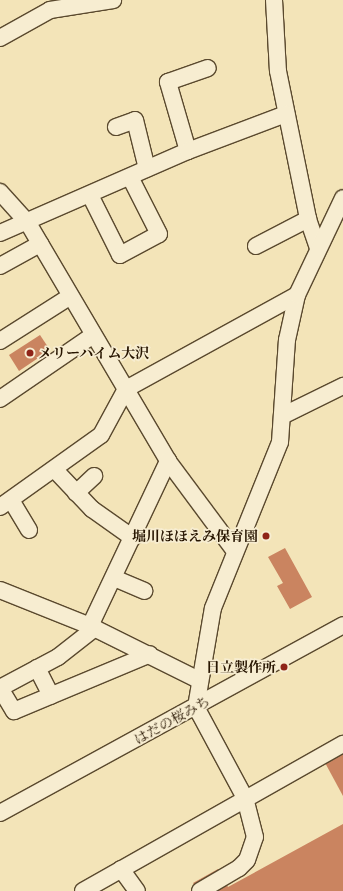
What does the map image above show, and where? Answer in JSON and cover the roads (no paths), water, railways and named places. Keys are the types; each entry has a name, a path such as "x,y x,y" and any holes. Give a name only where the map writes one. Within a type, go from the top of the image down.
{"street":[{"path":"0,38 50,10 113,0"},
{"path":"274,0 278,71 308,219 318,248"},
{"path":"188,151 168,82 208,68"},
{"path":"0,233 15,225 28,223 188,151 286,114"},
{"path":"116,127 135,120 147,169"},
{"path":"90,195 120,255 159,234 130,177"},
{"path":"0,192 28,223 69,297 126,389 168,461 234,550"},
{"path":"200,891 239,868 253,848 255,826 245,798 196,707 199,680 213,608 234,550 280,442 284,415 287,340 297,295 343,198"},
{"path":"256,246 269,233 308,219"},
{"path":"0,266 40,244"},
{"path":"29,530 6,504 101,435 126,389 297,295"},
{"path":"0,341 69,297"},
{"path":"0,399 92,336"},
{"path":"284,415 343,386"},
{"path":"150,654 14,711 0,688 37,668 93,627 168,461"},
{"path":"54,470 76,493 133,538"},
{"path":"76,493 94,476"},
{"path":"114,578 144,592"},
{"path":"0,590 93,627 150,654 199,680"},
{"name":"はだの桜みち","path":"0,813 196,707 343,624"},
{"path":"37,668 51,696"},
{"path":"83,891 245,798 343,744"},
{"path":"121,869 137,891"}],"place":[{"name":"メリーハイム大沢","path":"30,353"},
{"name":"堀川ほほえみ保育園","path":"266,536"},
{"name":"日立製作所","path":"284,667"}]}
